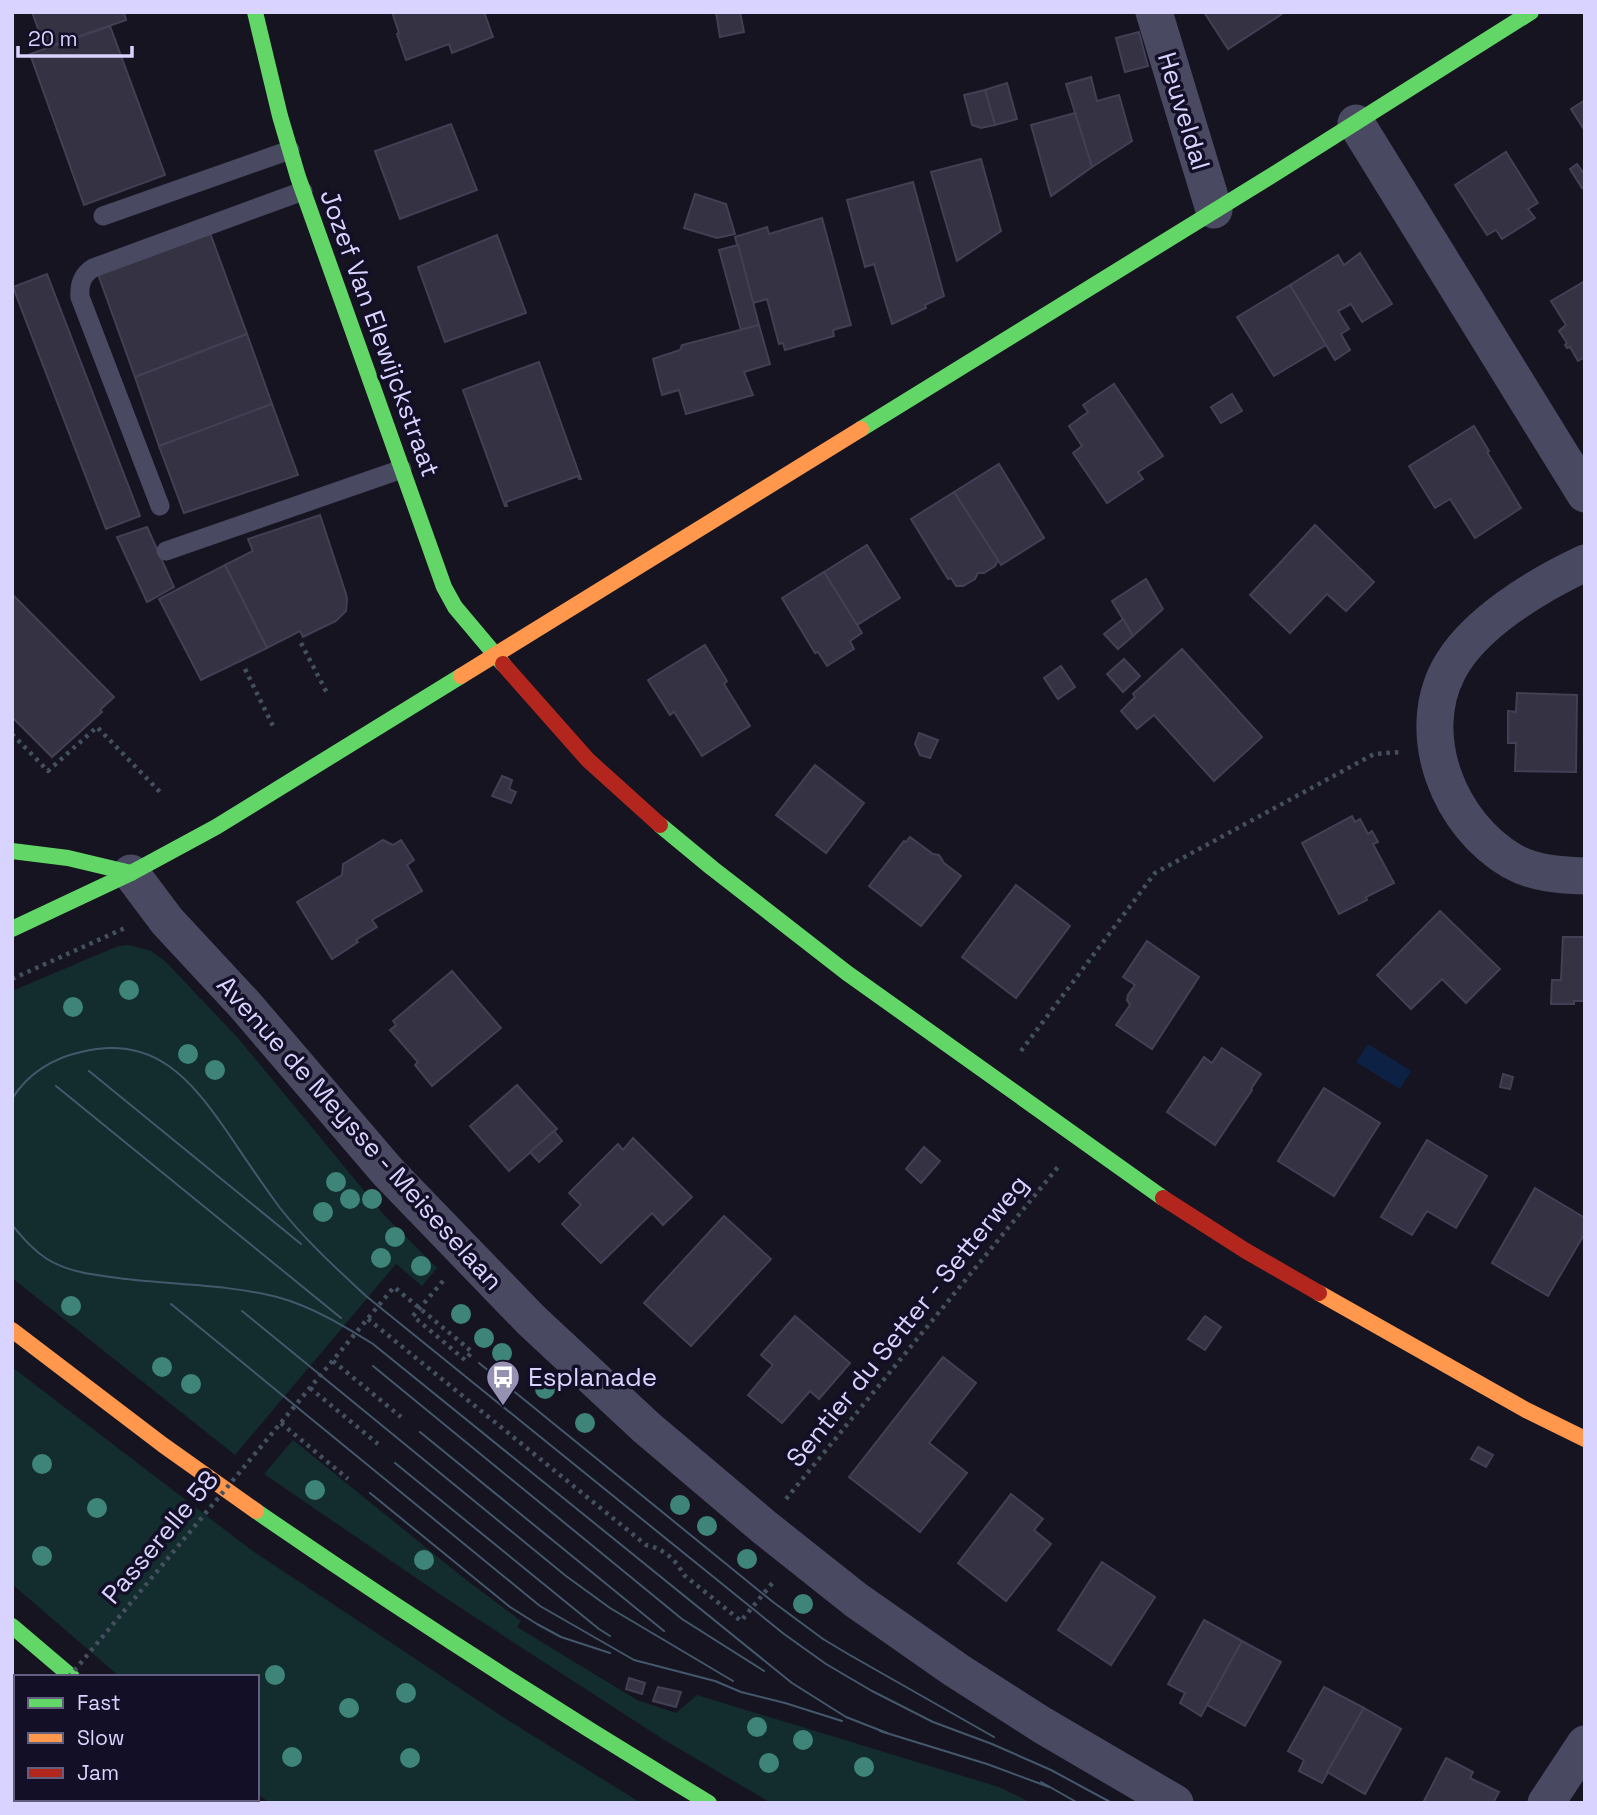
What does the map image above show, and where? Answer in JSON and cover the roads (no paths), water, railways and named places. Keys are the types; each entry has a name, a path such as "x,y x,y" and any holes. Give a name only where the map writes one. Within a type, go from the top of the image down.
{"main road":[{"name":"Jozef Van Elewijckstraat","path":"255,12 280,116 303,191 444,587 455,607 494,655 589,760 646,813 712,868 847,973 1164,1198 1246,1251 1339,1305 1514,1403 1585,1439"},
{"path":"12,929 131,873 216,827 1356,123 1531,12"},
{"path":"12,851 68,858 131,873"},
{"path":"12,1330 185,1461 386,1600 590,1731 709,1803"},
{"path":"12,1626 69,1675"}],"street":[{"name":"Heuveldal","path":"1154,12 1214,210"},
{"path":"1356,123 1585,494"},
{"path":"1585,563 1565,572 1490,621 1466,644 1448,672 1434,723 1435,749 1442,773 1464,815 1478,834 1495,850 1532,870 1557,875 1585,876"},
{"name":"Avenue de Meysse - Meiseselaan","path":"131,873 167,921 245,1005 388,1172 531,1320 647,1428 764,1527 867,1607 956,1670 1042,1725 1175,1803"},
{"path":"1546,1803 1585,1744"}],"lane":[{"path":"103,216 290,150"},
{"path":"160,506 80,297 82,280 93,268 303,191"},
{"path":"166,551 402,469"}],"water":[{"path":"1368,1044 1411,1071 1400,1089 1356,1062"}],"tram line":[{"path":"12,1099 25,1082 42,1068 81,1052 107,1048 130,1049 150,1055 168,1066 200,1095 290,1220 321,1254 366,1296 784,1634 826,1664 872,1691 933,1722 1051,1770 1112,1803"},
{"path":"89,1071 301,1244"},
{"path":"56,1086 341,1318"},
{"path":"12,1225 28,1244 42,1255 72,1270 118,1278 218,1287 277,1297 351,1330 373,1344 792,1683 846,1717 887,1733"},
{"path":"171,1304 540,1606 634,1660 715,1681 741,1692 842,1721"},
{"path":"242,1311 566,1576 610,1608 733,1681"},
{"path":"479,1363 773,1602 823,1639 994,1737"},
{"path":"373,1366 682,1619 764,1671"},
{"path":"420,1432 664,1631"},
{"path":"395,1463 610,1636"},
{"path":"370,1493 510,1607 561,1637 610,1653"},
{"path":"880,1731 987,1764 1049,1787"},
{"path":"1041,1782 1078,1803"}],"place":[{"name":"Esplanade","path":"503,1407"}]}
